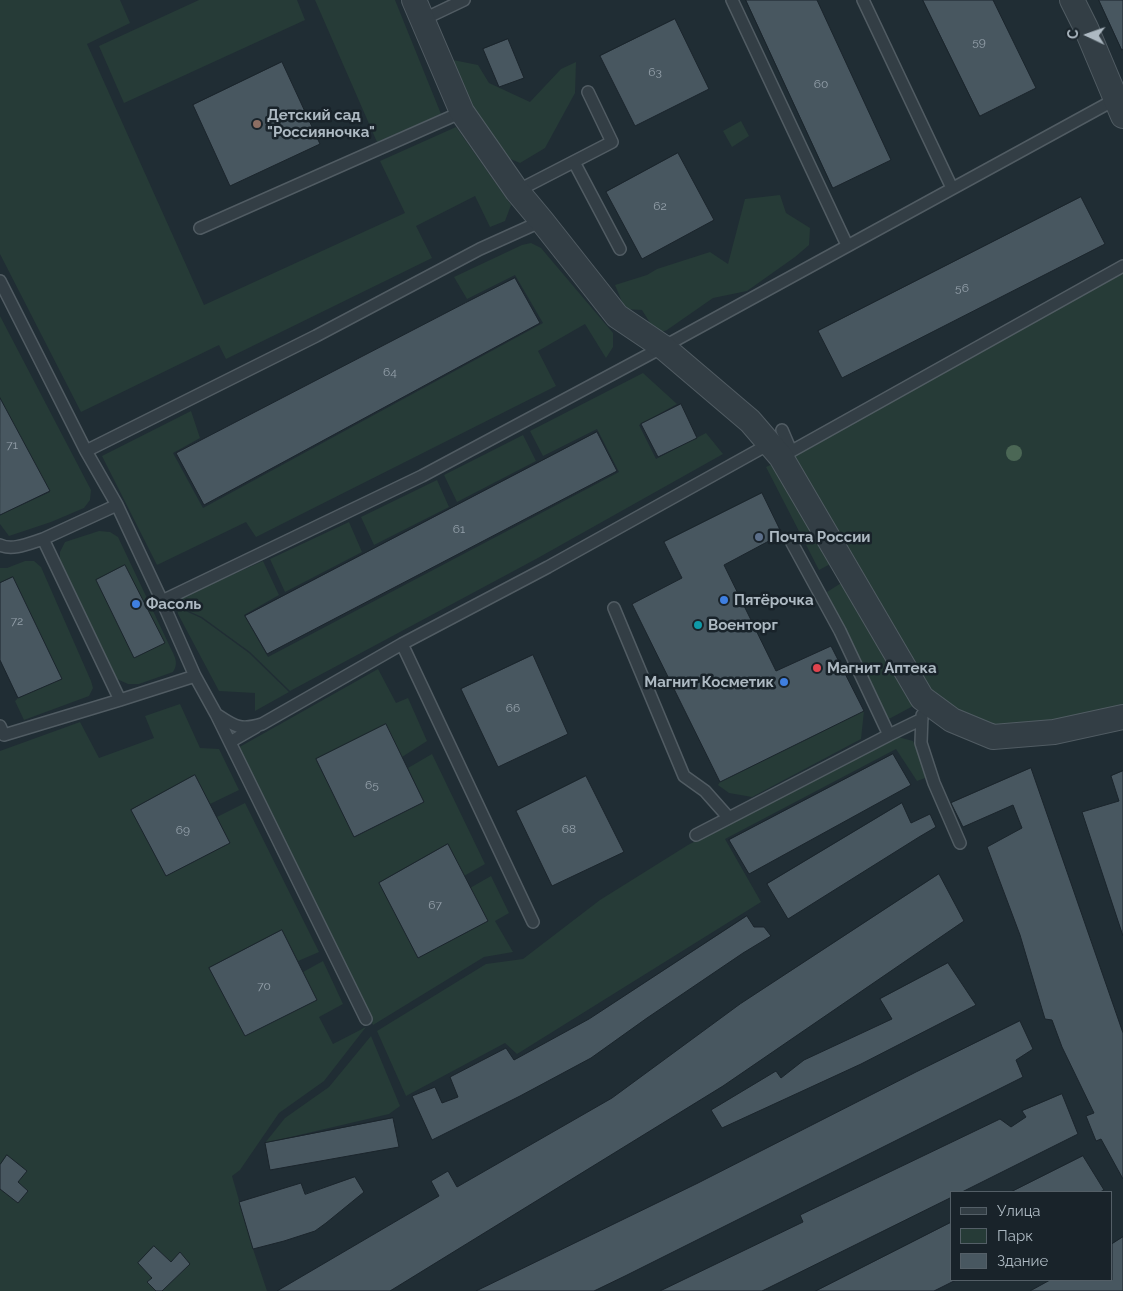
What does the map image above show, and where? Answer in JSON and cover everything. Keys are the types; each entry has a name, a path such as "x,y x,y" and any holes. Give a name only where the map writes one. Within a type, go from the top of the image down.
{"street":[{"path":"1072,0 1086,28 1119,108"},
{"path":"418,10 462,112 517,191 617,316 663,347 781,445 922,708 993,737 1054,732 1123,717"}],"lane":[{"path":"418,10 464,0"},
{"path":"732,0 847,245"},
{"path":"863,0 952,188"},
{"path":"517,191 612,142 588,92"},
{"path":"162,601 422,476 663,347 952,188 1119,108"},
{"path":"200,228 462,112"},
{"path":"574,162 620,249"},
{"path":"86,450 316,336 480,250 542,221"},
{"path":"230,742 402,644 1123,266"},
{"path":"0,281 116,505 196,676 366,1019"},
{"path":"1,546 22,546 43,539 116,505"},
{"path":"43,539 120,700"},
{"path":"792,543 840,632 889,735"},
{"path":"614,608 684,776 705,791 728,818"},
{"path":"402,644 532,922"},
{"path":"0,726 4,735 196,676"},
{"path":"696,835 889,735 922,708"},
{"path":"922,708 921,743 934,783 960,843"},
{"path":"216,714 236,727 252,727 262,724"}],"green space":[{"path":"0,0 120,0 130,23 87,44 204,305 405,213 380,161 456,127 511,205 505,221 490,227 475,196 416,226 432,258 226,359 219,345 81,412 0,254"},
{"path":"199,0 297,0 305,20 124,103 99,46"},
{"path":"315,0 395,0 441,114 377,142"},
{"path":"448,59 478,65 489,83 530,102 561,69 576,62 575,93 545,148 520,163 501,155 458,81"},
{"path":"741,121 749,136 732,147 723,131"},
{"path":"780,195 786,213 810,228 809,245 795,257 747,291 713,298 667,330 657,334 642,310 625,309 615,285 710,252 728,264 745,199"},
{"path":"531,243 541,248 613,333 613,347 606,358 585,324 538,351 556,386 256,537 246,522 157,565 102,456 191,411 200,438 173,453 203,508 543,323 515,275 467,299 454,277 522,245"},
{"path":"1123,269 1123,714 994,734 924,695 784,457"},
{"path":"0,316 91,490 90,500 84,508 51,522 9,536 0,524 0,515 50,492 0,399"},
{"path":"643,373 677,404 639,425 656,459 706,433 723,454 536,559 290,691 250,652 202,617 177,606 185,596 263,561 279,595 244,615 268,657 619,472 597,429 543,456 530,431"},
{"path":"523,435 536,461 457,502 444,475"},
{"path":"779,461 836,561 819,570 766,467"},
{"path":"437,480 449,507 374,545 361,517"},
{"path":"349,522 362,552 285,592 270,559"},
{"path":"99,531 110,532 118,537 175,657 176,664 173,672 139,684 128,684 117,679 60,563 60,552 65,542"},
{"path":"25,561 34,561 41,567 93,688 89,696 24,720 15,701 62,679 13,577 0,583 0,568 7,568"},
{"path":"846,580 915,705 887,720 827,592"},
{"path":"177,607 201,618 249,653 289,692 255,711 255,693 219,691 178,614"},
{"path":"378,669 396,703 408,698 427,741 402,757 386,725 316,760 355,837 424,802 408,768 432,754 485,864 464,876 448,844 379,883 418,958 488,921 470,888 491,876 509,913 495,921 513,952 484,957 373,1025 236,749"},
{"path":"180,704 200,748 219,749 239,790 210,804 195,776 131,810 166,876 230,843 217,817 245,803 319,952 298,961 282,930 209,968 245,1035 317,1000 303,972 323,961 343,1004 319,1017 333,1044 366,1027 324,1081 279,1113 240,1170 232,1176 267,1291 0,1291 0,751 80,722 99,758 154,738 145,716"},
{"path":"864,711 861,739 752,797 729,793 718,785 720,782"},
{"path":"898,737 913,741 928,777 917,781 896,749 725,839 761,902 517,1054 505,1043 406,1096 377,1031 486,964 523,959 600,900 688,845"},
{"path":"371,1036 400,1106 389,1114 265,1143 285,1118 329,1087"}],"building":[{"path":"746,0 817,0 891,160 833,188"},
{"path":"923,0 993,0 1036,88 980,116"},
{"path":"1099,0 1123,0 1122,50"},
{"path":"675,19 709,89 635,126 600,56"},
{"path":"508,39 524,78 499,87 483,49"},
{"name":"Детский сад \"Россияночка\"","path":"282,62 320,144 230,186 193,105"},
{"path":"678,153 714,220 642,259 606,192"},
{"path":"1081,197 1105,244 842,378 818,331"},
{"path":"515,278 540,323 204,505 176,453"},
{"path":"0,398 50,491 0,515"},
{"path":"681,404 697,438 658,457 641,424"},
{"path":"597,432 617,471 267,654 245,616"},
{"name":"Военторг","path":"762,493 782,534 724,565 776,671 831,646 864,711 720,782 632,604 682,578 664,542"},
{"path":"125,565 165,643 134,658 96,580"},
{"path":"13,577 62,679 18,698 0,660 0,583"},
{"path":"533,655 568,734 498,767 461,689"},
{"path":"386,724 424,802 354,837 316,759"},
{"path":"893,754 911,785 749,874 729,840"},
{"path":"1031,768 1123,1033 1123,1179 1101,1139 1096,1141 1086,1116 1094,1113 1062,1047 1052,1020 1045,1019 1020,935 987,847 1022,828 1013,805 963,827 951,803"},
{"path":"1123,771 1123,936 1082,812 1119,801 1111,776"},
{"path":"195,775 230,843 166,876 131,810"},
{"path":"586,776 624,852 552,886 516,811"},
{"path":"902,803 911,823 930,814 936,827 788,919 767,884"},
{"path":"448,844 488,921 418,958 379,883"},
{"path":"939,874 964,921 723,1086 390,1291 277,1291 439,1196 431,1181 448,1171 457,1187 612,1098 740,1004"},
{"path":"747,916 754,927 764,927 771,936 647,1018 591,1058 432,1140 412,1096 435,1087 442,1103 458,1097 450,1077 506,1048 514,1060 589,1019"},
{"path":"282,930 317,1000 245,1036 209,968"},
{"path":"948,963 976,1005 861,1064 722,1128 711,1110 776,1071 781,1078 804,1060 892,1019 880,999"},
{"path":"1020,1021 1033,1049 1016,1060 1023,1077 625,1276 594,1291 476,1291 698,1183"},
{"path":"1062,1094 1078,1134 964,1191 950,1191 950,1198 762,1291 660,1291 803,1222 800,1215 1000,1119 1011,1127 1026,1117 1022,1111"},
{"path":"393,1118 399,1147 270,1170 265,1143"},
{"path":"7,1155 27,1171 18,1182 28,1191 18,1203 0,1189 0,1165"},
{"path":"1083,1156 1104,1190 1102,1191 1013,1191"},
{"path":"355,1177 364,1192 315,1231 253,1249 239,1202 301,1183 305,1194"},
{"path":"950,1223 950,1281 954,1281 934,1291 816,1291"},
{"path":"1123,1237 1123,1291 1030,1291 1048,1281 1113,1281 1113,1243"},
{"path":"154,1246 171,1262 180,1252 190,1264 162,1291 156,1291 147,1282 152,1278 138,1263"}],"place":[{"name":"Детский сад \"Россияночка\"","path":"257,124"},
{"name":"Почта России","path":"759,537"},
{"name":"Пятёрочка","path":"724,600"},
{"name":"Фасоль","path":"136,604"},
{"name":"Военторг","path":"698,625"},
{"name":"Магнит Аптека","path":"817,668"},
{"name":"Магнит Косметик","path":"784,682"}]}
